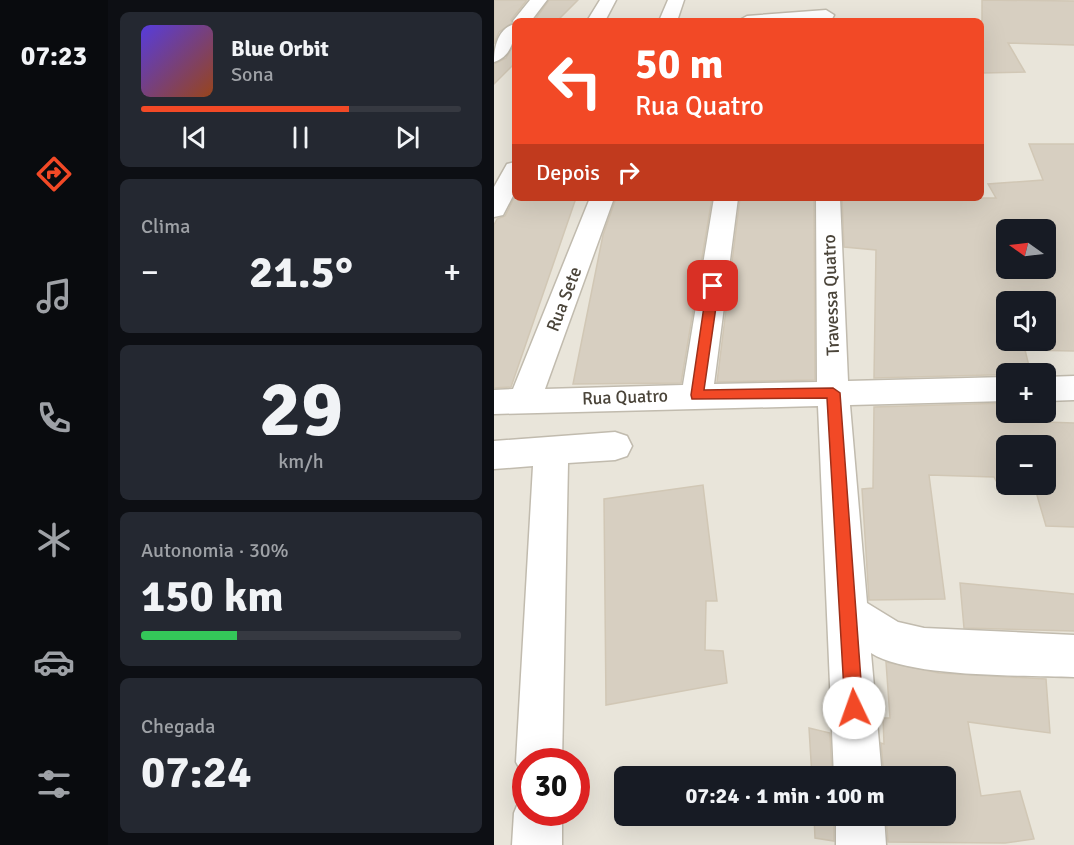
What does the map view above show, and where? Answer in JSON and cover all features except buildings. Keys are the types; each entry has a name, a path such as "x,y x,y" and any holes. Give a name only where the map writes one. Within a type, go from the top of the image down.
{"street":[{"path":"524,18 539,0"},
{"path":"598,18 608,0"},
{"path":"669,18 676,0"},
{"path":"755,18 757,0"},
{"path":"779,18 827,12"},
{"path":"494,210 509,171"},
{"name":"Rua Sete","path":"525,400 601,201"},
{"path":"697,395 726,201"},
{"name":"Travessa Quatro","path":"828,201 833,393 857,766"},
{"path":"1056,389 1074,388"},
{"name":"Rua Quatro","path":"494,402 697,395 996,389"},
{"path":"494,455 551,453 615,446"},
{"path":"540,748 551,453"},
{"path":"849,615 890,641 924,649 1074,656"},
{"path":"537,845 538,826"},
{"path":"860,826 861,845"}],"shaded area":[{"path":"494,0 1074,0 1074,845 494,845"}],"route":[{"path":"713,286 697,395 833,393 854,708"}]}
